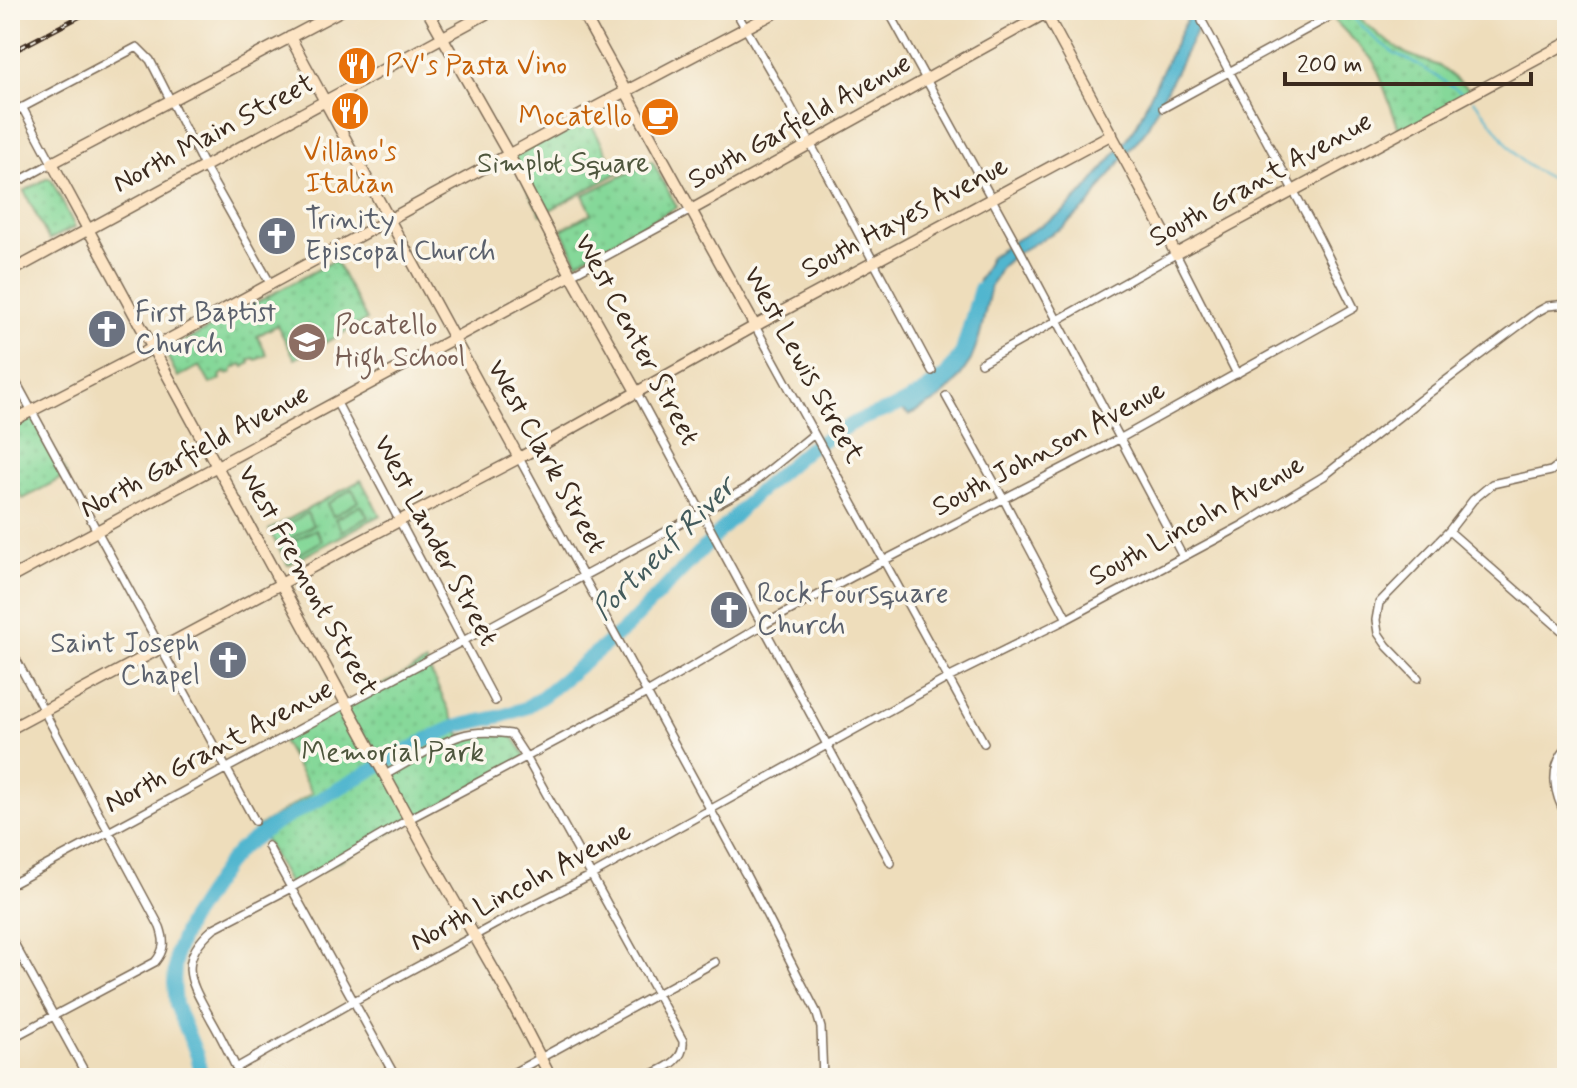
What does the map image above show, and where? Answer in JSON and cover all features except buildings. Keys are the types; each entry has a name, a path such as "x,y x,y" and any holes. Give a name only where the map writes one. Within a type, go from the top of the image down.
{"street":[{"path":"10,186 342,10"},
{"name":"West Center Street","path":"427,10 509,155 571,275 712,529 891,863"},
{"name":"North Main Street","path":"10,272 493,10"},
{"name":"West Lewis Street","path":"581,10 984,743"},
{"path":"735,10 932,371"},
{"path":"10,422 780,10"},
{"path":"888,10 1183,557"},
{"path":"1163,108 1342,10"},
{"path":"1047,11 1237,374"},
{"name":"South Garfield Avenue","path":"571,275 1047,11"},
{"path":"1202,21 1292,190"},
{"name":"West Clark Street","path":"290,37 647,693 816,1011 821,1028 823,1078"},
{"name":"South Grant Avenue","path":"981,363 1292,190 1567,43"},
{"path":"10,114 137,47 150,60 204,166 270,283"},
{"name":"West Fremont Street","path":"22,107 551,1078"},
{"name":"South Hayes Avenue","path":"10,729 519,458 755,326 992,199 1114,139"},
{"name":"South Johnson Avenue","path":"236,1068 192,985 190,968 195,948 214,928 291,888 409,819 647,693 763,625 1121,438 1354,308 1292,190"},
{"name":"North Garfield Avenue","path":"10,578 571,275"},
{"name":"South Lincoln Avenue","path":"826,745 1241,526 1324,476 1537,312 1557,304 1567,304"},
{"path":"10,371 255,821"},
{"path":"946,396 1067,619"},
{"name":"West Lander Street","path":"337,403 495,701"},
{"path":"702,511 747,488 814,434"},
{"path":"1418,678 1378,633 1376,620 1379,603 1449,531 1473,500 1492,484 1551,471 1567,459"},
{"name":"North Grant Avenue","path":"10,885 702,511"},
{"path":"1449,531 1567,635"},
{"path":"10,648 165,940 162,953 155,962 10,1039"},
{"path":"385,775 461,736 494,732 511,734 683,1041 683,1050 678,1059 644,1078"},
{"name":"North Lincoln Avenue","path":"236,1068 826,745"},
{"path":"1567,748 1556,768 1554,786 1567,817"},
{"path":"268,846 396,1078"},
{"path":"10,936 88,1078"},
{"path":"504,1078 715,962"},
{"path":"236,1068 241,1078"}],"green space":[{"path":"1328,10 1351,10 1381,37 1407,54 1439,66 1474,93 1400,132 1375,62"},
{"name":"Simplot Square","path":"585,113 618,173 541,215 509,155"},
{"path":"652,161 677,207 577,262 562,229 592,213 583,195"},
{"path":"51,179 75,227 49,240 24,191"},
{"path":"335,260 367,320 295,359 277,325 257,336 267,355 249,360 250,363 244,367 242,364 227,375 225,372 221,379 210,384 200,366 178,377 165,352"},
{"path":"32,410 67,475 23,499 10,475 10,422"},
{"path":"361,480 380,515 288,565 269,530"},
{"path":"352,489 359,501 333,516 327,504"},
{"path":"361,505 368,517 342,531 335,519"},
{"path":"307,513 313,525 288,540 281,528"},
{"path":"316,529 322,541 297,555 290,543"},
{"name":"Memorial Park","path":"426,662 461,736 511,734 526,757 291,888 258,827 312,793 281,739"}],"water":[{"path":"1191,10 1207,10 1146,130 1089,205 1063,227 1014,255 1001,267 991,285 971,360 954,385 936,401 909,415 896,405 937,387 963,358 975,328 975,295 979,280 991,257 1062,213 1086,190 1136,126"}],"waterway":[{"path":"1354,18 1394,53 1464,94"},
{"path":"1473,100 1522,161 1567,187"},
{"name":"Portneuf River","path":"202,1078 197,1055 176,1005 176,953 188,923 240,849 270,827 426,740 457,726 525,708 543,696 627,627 756,494 808,449 859,420 920,394 946,375 962,352 980,289"}],"railway":[{"path":"10,53 92,10"}],"place":[{"name":"PV's Pasta Vino","path":"357,66"},
{"name":"Villano's Italian","path":"350,111"},
{"name":"Mocatello","path":"660,117"},
{"name":"Trinity Episcopal Church","path":"277,236"},
{"name":"First Baptist Church","path":"107,329"},
{"name":"Pocatello High School","path":"307,342"},
{"name":"Rock Foursquare Church","path":"729,610"},
{"name":"Saint Joseph Chapel","path":"228,660"}]}
